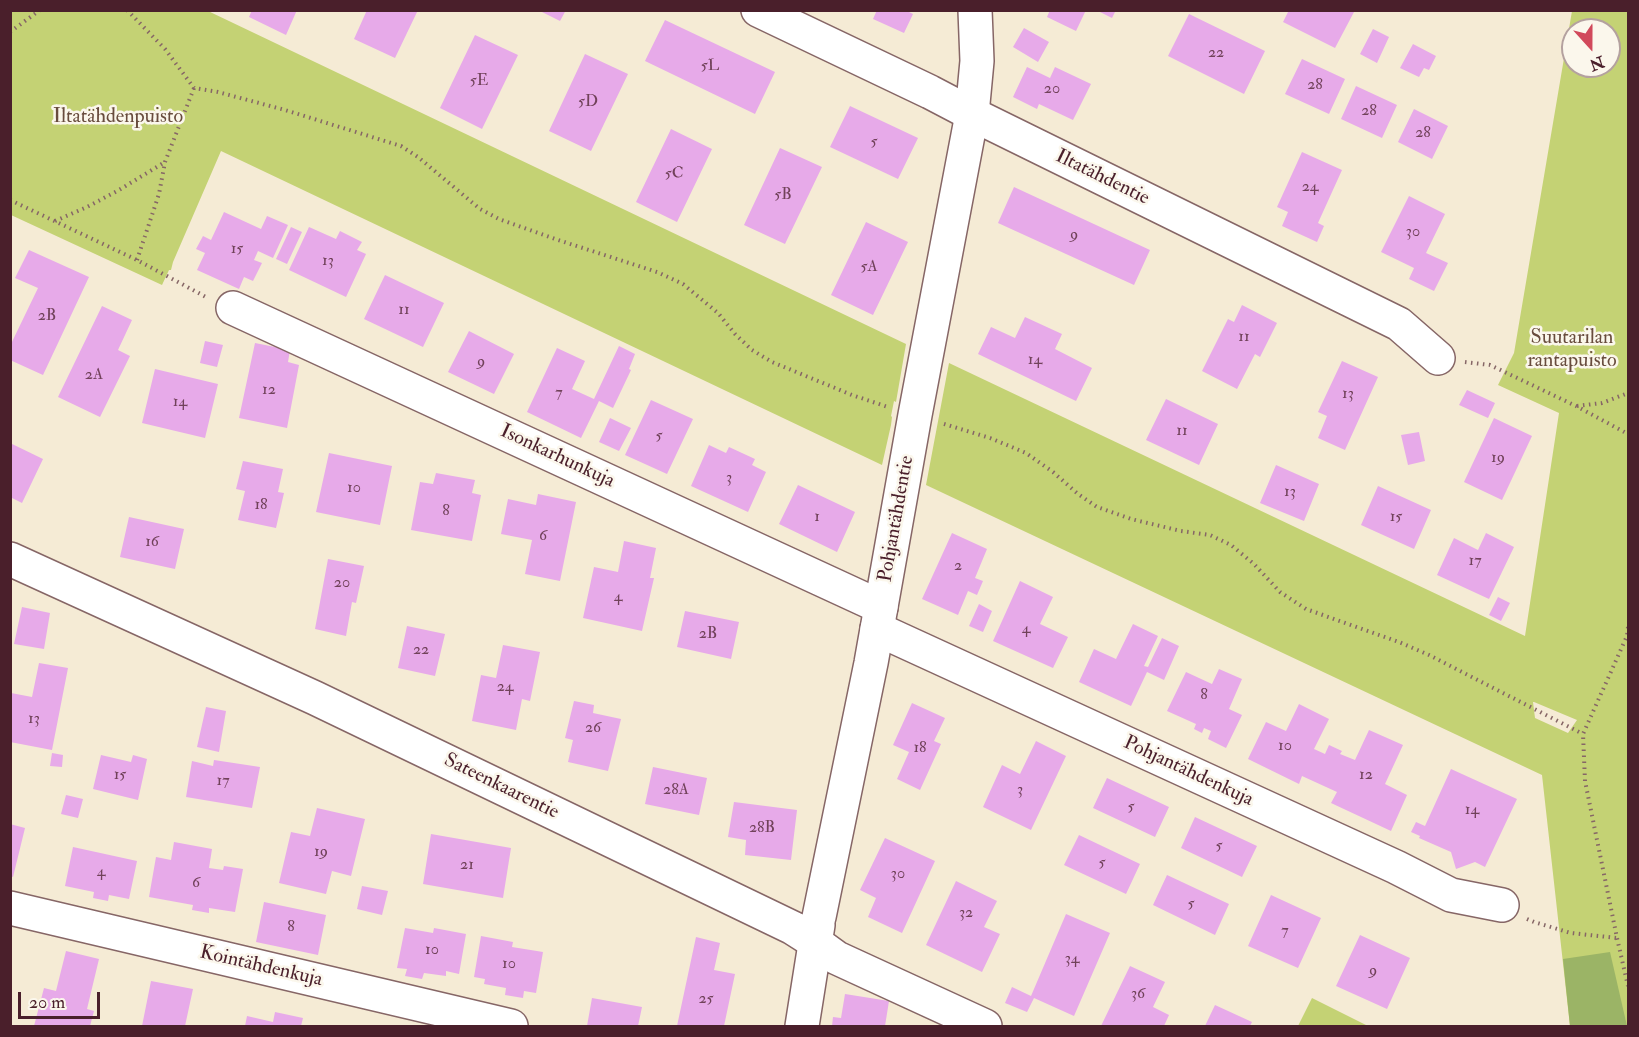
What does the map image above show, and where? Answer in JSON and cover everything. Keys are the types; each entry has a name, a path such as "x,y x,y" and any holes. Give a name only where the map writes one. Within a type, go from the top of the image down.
{"street":[{"name":"Iltatähdentie","path":"758,10 930,92 1399,324 1438,358"},
{"name":"Pohjantähdentie","path":"802,1026 817,929 879,618 972,114 977,61 975,10"},
{"name":"Isonkarhunkuja","path":"233,308 879,618"},
{"name":"Sateenkaarentie","path":"10,559 315,698 793,928 817,929 837,958 985,1026"},
{"name":"Pohjantähdenkuja","path":"879,618 1451,895 1502,905"},
{"name":"Kointähdenkuja","path":"10,908 511,1026"}],"path":[{"path":"10,32 40,10"},
{"path":"127,10 165,50 194,88 285,110 401,146 418,157 480,209 499,219 657,272 683,284 718,313 753,351 772,362 852,395 990,438 1026,453 1097,507 1181,531 1210,535 1231,545 1254,564 1280,592 1306,609 1429,655 1583,734"},
{"path":"137,260 159,194 165,162 194,88"},
{"path":"56,221 119,190 165,162"},
{"path":"10,200 137,260 202,296 233,308"},
{"path":"1438,358 1490,365 1629,434"},
{"path":"1576,406 1602,403 1629,393"},
{"path":"1629,627 1583,734 1585,781 1629,986"},
{"path":"1502,905 1534,922 1571,933 1617,938"}],"green space":[{"name":"Iltatähdenpuisto","path":"10,11 208,11 906,344 882,465 221,151 171,270 162,285 11,215"},
{"name":"Suutarilan rantapuisto","path":"1572,11 1628,11 1628,1026 1570,1026 1542,775 926,485 949,363 1525,636 1559,413 1498,385 1514,353 1561,76 1561,78 1621,78 1621,18 1571,18","holes":["1534,702 1577,720 1568,733 1535,718"]},
{"path":"1610,952 1627,1026 1570,1026 1563,959"},
{"path":"1312,998 1368,1026 1298,1026"}],"building":[{"path":"252,10 297,10 286,35 249,17"},
{"path":"367,10 418,10 395,58 354,39"},
{"path":"538,10 566,10 560,21"},
{"path":"877,10 905,10 913,14 904,33 873,19"},
{"path":"1050,10 1086,10 1076,31 1047,17"},
{"path":"1096,10 1116,10 1112,18"},
{"path":"1289,10 1351,10 1354,12 1335,48 1283,22"},
{"path":"1189,14 1265,51 1244,94 1168,56"},
{"path":"665,20 775,72 755,114 645,61"},
{"path":"1024,28 1049,42 1038,62 1013,47"},
{"path":"1373,29 1389,37 1377,63 1360,54"},
{"path":"475,35 518,55 482,129 440,108"},
{"path":"1413,44 1436,56 1429,70 1424,68 1419,77 1400,68"},
{"path":"585,54 628,74 591,151 549,131"},
{"path":"1302,59 1345,79 1329,114 1285,94"},
{"path":"1027,67 1050,78 1055,67 1091,84 1073,120 1039,104 1037,109 1013,97"},
{"path":"1356,86 1397,105 1382,138 1341,119"},
{"path":"850,106 918,138 898,179 830,147"},
{"path":"1414,109 1448,126 1432,159 1398,142"},
{"path":"671,129 712,149 677,222 636,202"},
{"path":"780,148 822,167 785,244 744,225"},
{"path":"1302,152 1342,170 1318,223 1324,226 1317,242 1282,226 1288,212 1277,207"},
{"path":"1014,187 1150,250 1134,285 998,223"},
{"path":"1409,196 1445,214 1426,253 1448,263 1434,291 1409,279 1414,268 1381,252"},
{"path":"224,212 261,229 267,216 288,225 273,258 258,251 254,260 262,263 253,281 244,277 239,289 197,270 205,253 196,249 203,236 211,240"},
{"path":"866,222 908,242 873,315 831,295"},
{"path":"291,227 302,232 287,264 276,259"},
{"path":"309,227 336,239 340,231 362,242 357,250 366,254 346,297 289,270"},
{"path":"29,250 89,277 43,375 10,360 10,346 38,288 15,278"},
{"path":"385,275 444,303 423,347 364,319"},
{"path":"1242,305 1277,323 1260,357 1255,354 1237,389 1202,371 1228,319 1234,322"},
{"path":"102,306 132,320 118,350 130,356 100,417 58,397"},
{"path":"1025,317 1062,334 1055,349 1092,368 1076,401 978,354 991,327 1015,338"},
{"path":"469,331 514,354 494,394 448,372"},
{"path":"205,341 223,345 217,367 200,363"},
{"path":"255,343 290,350 288,362 299,365 287,428 239,418"},
{"path":"619,346 635,354 629,369 631,370 613,408 599,401 581,438 527,412 557,348 585,361 572,389 594,399"},
{"path":"1342,361 1378,377 1345,450 1318,438 1327,416 1318,412"},
{"path":"155,369 218,384 205,438 142,423"},
{"path":"1467,390 1495,403 1488,418 1459,405"},
{"path":"1166,399 1218,424 1199,465 1146,440"},
{"path":"651,400 693,419 667,474 625,455"},
{"path":"610,418 631,428 619,451 599,442"},
{"path":"1494,418 1532,436 1502,500 1464,482"},
{"path":"1419,432 1425,461 1408,465 1401,435"},
{"path":"10,443 43,459 22,503 10,497"},
{"path":"709,445 726,453 729,447 755,459 752,465 766,472 748,512 691,486"},
{"path":"329,453 392,466 380,525 316,512"},
{"path":"243,461 283,469 278,492 284,493 276,528 238,520 245,491 236,489"},
{"path":"1276,465 1319,484 1304,521 1260,503"},
{"path":"436,473 475,480 472,493 481,495 472,541 411,530 420,482 433,484"},
{"path":"798,485 855,512 837,552 779,524"},
{"path":"1378,486 1431,510 1414,549 1361,525"},
{"path":"538,494 576,502 560,581 525,574 532,540 501,534 508,499 536,505"},
{"path":"129,517 184,529 175,569 120,557"},
{"path":"952,533 987,549 975,578 983,581 977,595 968,591 958,615 922,599"},
{"path":"1486,533 1514,547 1489,599 1437,575 1454,538 1478,550"},
{"path":"624,541 656,548 650,578 654,578 642,631 583,618 594,567 618,572"},
{"path":"328,559 364,566 356,603 352,602 346,636 315,629"},
{"path":"1020,581 1053,597 1040,624 1068,637 1053,668 993,641"},
{"path":"1498,597 1510,603 1501,621 1489,615"},
{"path":"979,604 992,611 983,632 969,626"},
{"path":"22,607 50,613 44,649 14,644"},
{"path":"685,611 739,622 731,659 677,647"},
{"path":"1133,624 1158,636 1144,666 1148,667 1162,638 1179,646 1164,680 1147,672 1131,706 1079,682 1094,649 1116,659"},
{"path":"407,626 445,634 435,676 398,668"},
{"path":"503,645 540,652 530,701 522,699 516,730 472,721 481,675 496,678"},
{"path":"39,663 68,668 52,750 10,742 11,693 32,697"},
{"path":"1219,669 1242,679 1229,709 1242,715 1226,748 1208,739 1211,731 1204,728 1202,733 1194,729 1196,724 1167,711 1186,672 1212,684"},
{"path":"574,701 594,705 593,713 621,719 608,771 568,762 573,740 565,738"},
{"path":"912,703 945,718 934,741 941,744 920,790 897,779 909,752 893,745"},
{"path":"1299,704 1329,719 1314,749 1325,754 1329,745 1342,751 1340,754 1355,760 1369,730 1403,745 1385,784 1407,795 1391,831 1331,803 1337,792 1302,776 1299,784 1248,759 1266,722 1286,731"},
{"path":"206,707 226,711 219,752 197,747"},
{"path":"1036,741 1066,756 1031,830 983,807 1002,765 1020,774"},
{"path":"52,753 63,755 62,767 50,766"},
{"path":"101,755 131,762 133,755 147,759 138,800 93,789"},
{"path":"214,760 260,767 252,808 186,797 192,761 213,766"},
{"path":"653,767 707,778 699,815 645,804"},
{"path":"1451,769 1517,799 1485,867 1475,862 1456,869 1451,852 1411,832 1416,822 1425,826"},
{"path":"1107,778 1169,807 1155,837 1093,808"},
{"path":"66,795 83,799 78,818 61,814"},
{"path":"734,802 797,810 791,860 745,855 746,840 728,837"},
{"path":"317,808 365,819 351,876 332,871 326,894 279,883 291,832 310,836"},
{"path":"1195,817 1257,846 1242,877 1181,848"},
{"path":"10,824 25,828 13,877 10,876"},
{"path":"431,834 511,848 503,898 423,884"},
{"path":"1079,835 1140,864 1126,894 1064,865"},
{"path":"885,838 935,861 902,933 868,917 876,898 860,890"},
{"path":"174,842 212,849 209,868 223,870 224,866 243,869 235,912 209,908 209,913 192,910 193,905 149,897 156,857 171,860"},
{"path":"73,847 137,861 129,899 109,895 108,901 93,898 94,892 65,886"},
{"path":"1167,875 1229,904 1215,935 1153,905"},
{"path":"956,881 997,901 984,927 1000,934 982,972 926,945"},
{"path":"362,886 388,891 382,915 357,909"},
{"path":"1271,895 1321,918 1298,968 1248,946"},
{"path":"264,902 326,915 318,955 256,942"},
{"path":"1066,914 1110,933 1074,1016 1034,998 1027,1012 1005,1003 1012,987 1031,996"},
{"path":"405,928 433,933 434,928 466,934 459,974 446,971 446,976 424,973 422,979 405,976 407,969 397,968"},
{"path":"1360,935 1410,958 1387,1009 1336,986"},
{"path":"481,936 513,942 512,947 543,952 536,993 524,991 523,998 505,995 506,988 484,984 485,979 474,977"},
{"path":"696,937 720,943 714,970 735,974 724,1026 677,1026"},
{"path":"66,951 99,959 87,1009 94,1011 90,1026 34,1026 44,988 56,991"},
{"path":"1130,966 1165,982 1153,1007 1169,1015 1164,1026 1101,1026"},
{"path":"151,981 193,989 185,1026 142,1026"},
{"path":"845,994 889,1001 885,1026 832,1026 833,1017 841,1018"},
{"path":"592,998 642,1007 638,1026 587,1026"},
{"path":"1215,1005 1252,1022 1250,1026 1205,1026"},
{"path":"275,1012 303,1018 301,1026 245,1026 247,1016 273,1022"}]}
